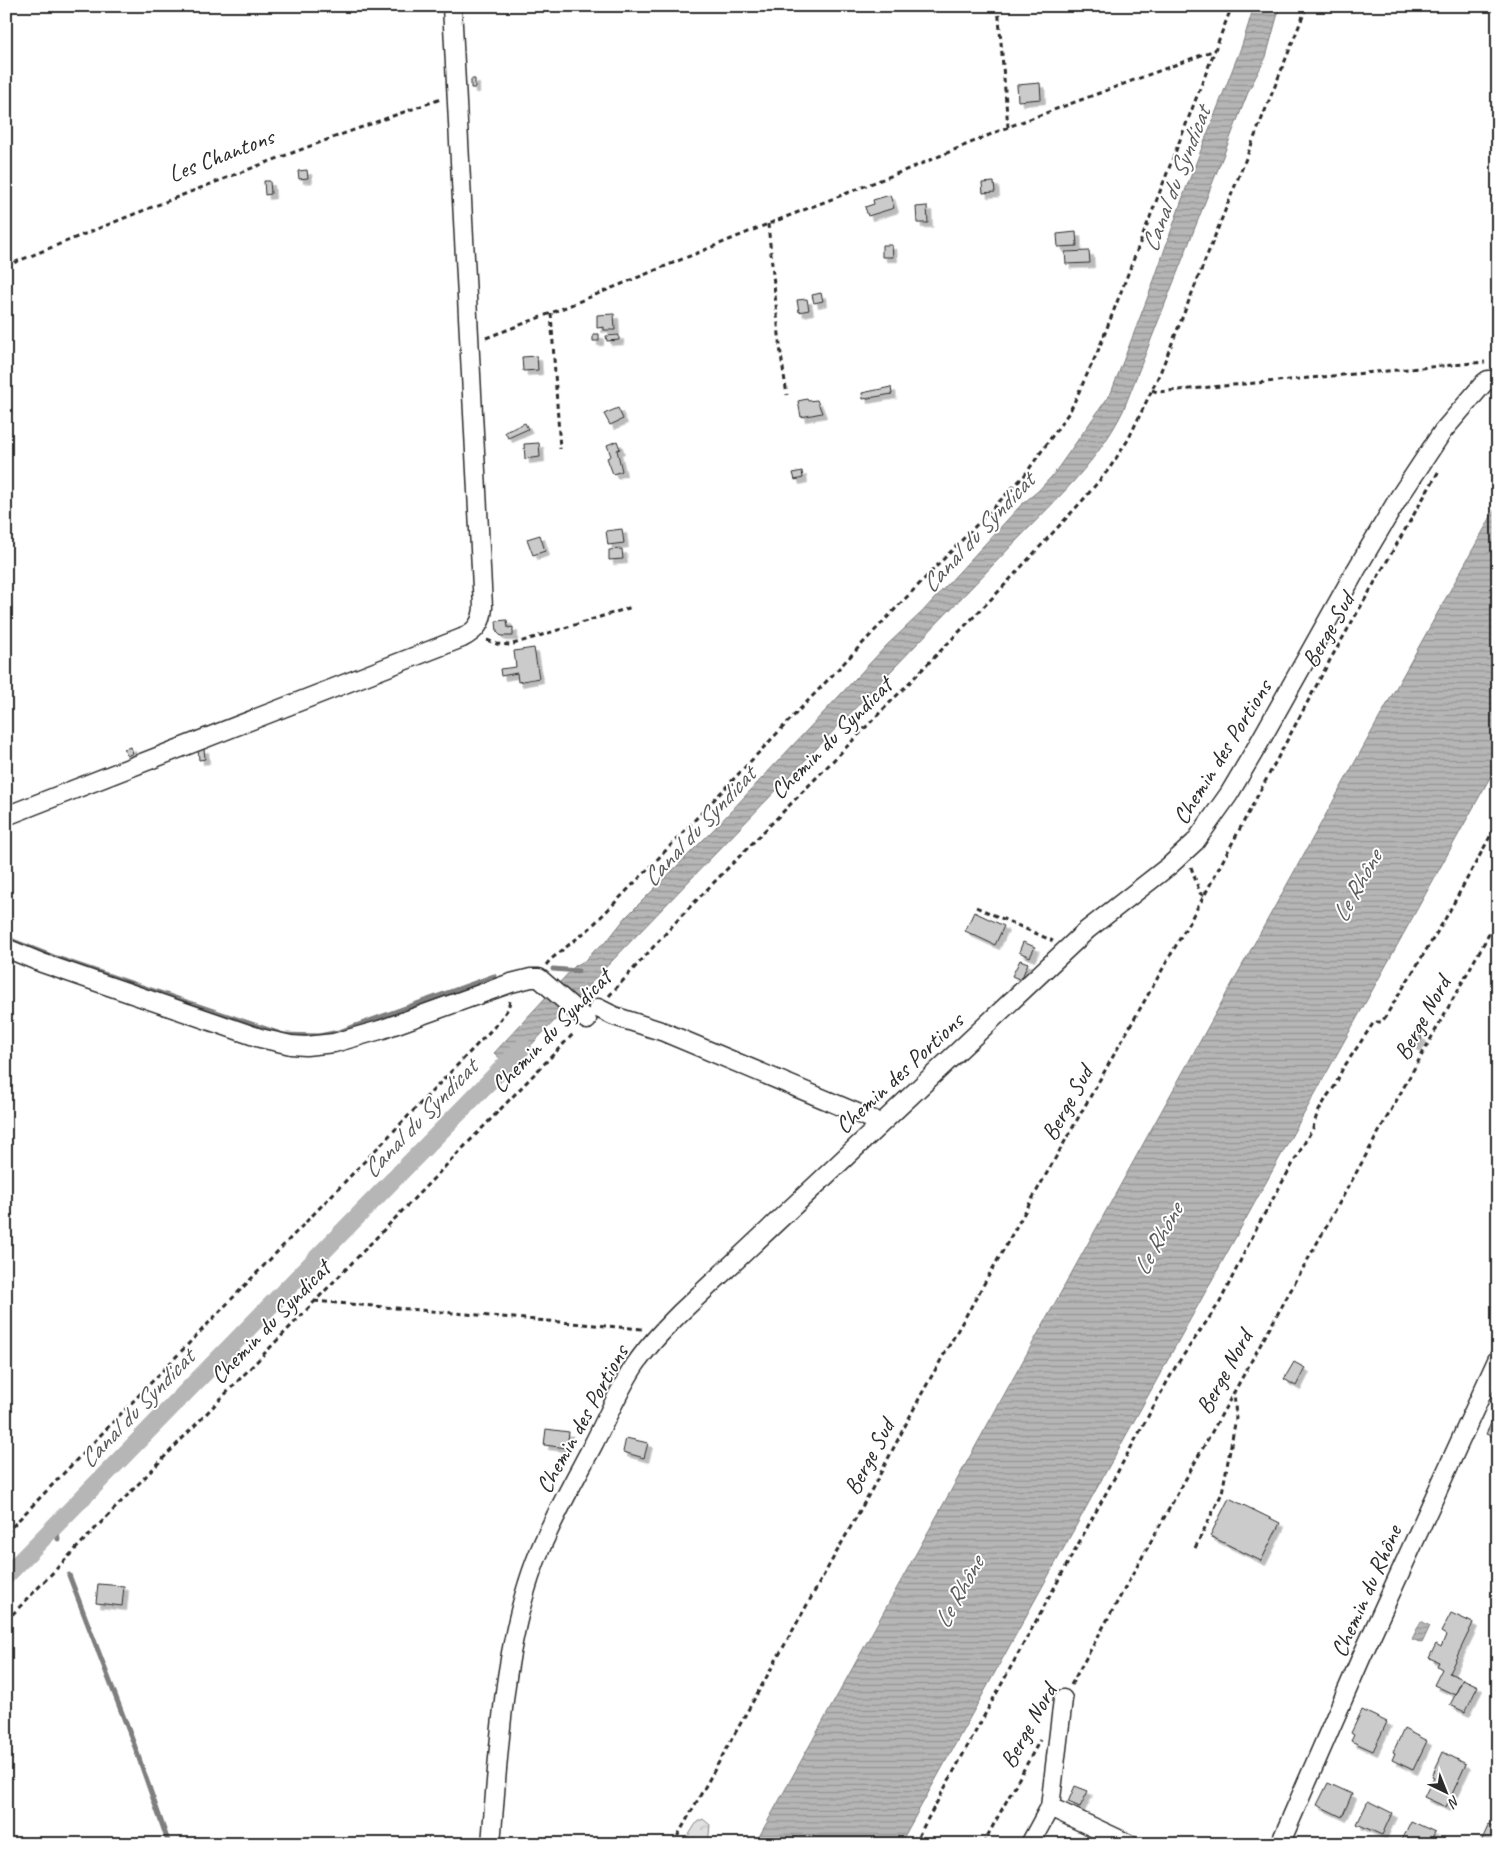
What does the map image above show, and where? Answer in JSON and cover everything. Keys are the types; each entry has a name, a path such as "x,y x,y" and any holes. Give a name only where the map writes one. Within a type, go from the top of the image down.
{"street":[{"path":"6,816 462,638 476,629 482,619 483,607 455,94 452,6"},
{"name":"Chemin des Portions","path":"491,1844 504,1705 511,1659 530,1578 540,1550 555,1518 634,1366 662,1330 881,1122 1087,930 1184,853 1199,836 1229,794 1258,745 1402,492 1443,431 1484,383 1492,380"},
{"path":"6,948 260,1038 291,1045 320,1045 348,1039 380,1030 511,983 539,978 589,1015 614,1016 664,1032 881,1122"},
{"name":"Chemin du Rhône","path":"1280,1844 1361,1658 1498,1358"},
{"path":"1030,1844 1050,1807 1063,1699"},
{"path":"1050,1807 1129,1844"}],"path":[{"path":"998,6 1008,127"},
{"path":"539,978 550,960 590,928 652,866 893,611 1024,476 1070,411 1098,351 1232,6"},
{"path":"1296,6 1306,8"},
{"name":"Chemin du Syndicat","path":"6,1621 705,892 1046,542 1102,479 1116,460 1136,425 1152,390 1192,296 1306,8"},
{"path":"468,338 490,337 916,166 1008,127 1215,50"},
{"name":"Les Chantons","path":"6,266 372,123 455,94"},
{"path":"768,224 780,355 787,395"},
{"path":"551,313 560,449"},
{"path":"1152,390 1157,392 1492,362"},
{"name":"Berge Sud","path":"673,1844 867,1497 921,1395 1204,896 1330,660 1443,465"},
{"path":"476,629 484,639 497,644 510,645 632,607"},
{"path":"914,1844 1176,1366 1220,1302 1257,1227 1313,1128 1317,1114 1328,1095 1336,1086 1342,1070 1374,1022 1382,1022 1444,921 1498,822"},
{"path":"1184,853 1196,876 1200,893 1204,896"},
{"path":"976,907 1069,948"},
{"name":"Berge Nord","path":"1063,1699 1498,918"},
{"path":"6,1533 496,1025 508,1009 511,998 511,983"},
{"path":"314,1301 662,1330"},
{"path":"1195,1548 1222,1493 1236,1418 1234,1391"},
{"name":"Berge Nord","path":"983,1844 1044,1733"}],"green space":[{"path":"703,1819 710,1825 708,1844 683,1844 697,1822"}],"water":[{"name":"Canal du Syndicat","path":"1254,6 1280,6 1266,57 1249,90 1123,411 1102,446 1062,494 510,1067 494,1053 575,966 586,960 607,941 626,917 717,826 887,645 922,612 1021,505 1053,475 1111,393 1152,286 1185,191 1242,45"},
{"name":"Le Rhône","path":"1498,504 1498,763 900,1844 755,1844"},
{"path":"1421,1621 1430,1626 1422,1643 1412,1639"}],"building":[{"path":"471,79 475,79 475,88 471,88"},
{"path":"1040,83 1041,99 1018,101 1017,85"},
{"path":"307,170 308,178 299,179 298,171"},
{"path":"264,181 270,181 271,194 265,195"},
{"path":"994,182 995,192 983,193 982,183"},
{"path":"890,195 894,208 868,216 865,207 874,204 873,200"},
{"path":"927,206 928,223 917,223 916,207"},
{"path":"1076,232 1077,246 1058,247 1057,234"},
{"path":"882,245 892,245 893,257 882,257"},
{"path":"1089,251 1090,263 1066,264 1065,252"},
{"path":"821,293 823,301 814,303 812,295"},
{"path":"807,299 809,310 799,312 797,300"},
{"path":"614,314 615,330 604,330 604,327 597,328 597,315"},
{"path":"593,334 599,334 599,341 593,341"},
{"path":"619,335 619,340 607,341 606,336"},
{"path":"537,356 538,370 523,371 522,357"},
{"path":"891,387 892,394 863,399 862,393"},
{"path":"807,399 808,401 817,400 822,413 801,417 798,401"},
{"path":"618,408 623,419 610,425 604,414"},
{"path":"525,423 528,429 508,438 505,432"},
{"path":"617,441 620,449 617,450 622,471 613,474 607,458 611,456 607,445"},
{"path":"539,443 540,457 525,459 524,444"},
{"path":"802,471 803,478 795,480 793,473"},
{"path":"622,529 624,543 608,545 606,531"},
{"path":"540,535 545,551 533,555 527,539"},
{"path":"622,549 623,559 609,560 609,550"},
{"path":"507,620 508,628 513,627 513,636 501,636 497,632 496,621"},
{"path":"534,648 539,678 518,682 517,673 501,676 500,669 516,667 514,651"},
{"path":"131,747 133,753 127,756 124,749"},
{"path":"204,748 205,759 199,760 198,749"},
{"path":"974,912 1004,926 995,945 965,931"},
{"path":"1023,942 1035,947 1030,957 1019,952"},
{"path":"1020,960 1028,963 1021,980 1012,976"},
{"path":"1415,1033 1422,1037 1417,1047 1410,1044"},
{"path":"1294,1362 1305,1368 1296,1386 1284,1379"},
{"path":"1498,1409 1498,1439 1486,1434"},
{"path":"546,1429 569,1432 567,1448 544,1445"},
{"path":"626,1438 648,1443 644,1458 623,1452"},
{"path":"1229,1498 1280,1523 1261,1561 1210,1536"},
{"path":"98,1584 124,1586 122,1606 96,1603"},
{"path":"1451,1613 1473,1623 1449,1673 1463,1679 1455,1695 1434,1685 1442,1669 1437,1666 1439,1662 1429,1658 1436,1644 1441,1647 1446,1635 1441,1632"},
{"path":"1463,1679 1478,1686 1465,1712 1450,1705"},
{"path":"1362,1710 1387,1722 1373,1751 1351,1741 1354,1735 1351,1733"},
{"path":"1404,1729 1427,1741 1413,1770 1392,1760 1395,1753 1393,1752"},
{"path":"1443,1752 1466,1764 1446,1807 1424,1797"},
{"path":"1328,1783 1352,1794 1342,1817 1317,1805"},
{"path":"1075,1786 1088,1791 1080,1807 1068,1802"},
{"path":"1368,1801 1392,1813 1382,1835 1357,1824"},
{"path":"1411,1821 1435,1832 1429,1844 1400,1844"},
{"path":"1489,1824 1498,1828 1498,1844 1480,1844"}],"waterway":[{"path":"6,935 13,941 54,957 284,1035 319,1036 339,1032 494,976"},
{"path":"553,969 578,971"},
{"name":"Canal du Syndicat","path":"6,1576 523,1047"},
{"path":"56,1525 58,1539"},
{"path":"69,1575 135,1747 169,1844"}]}
